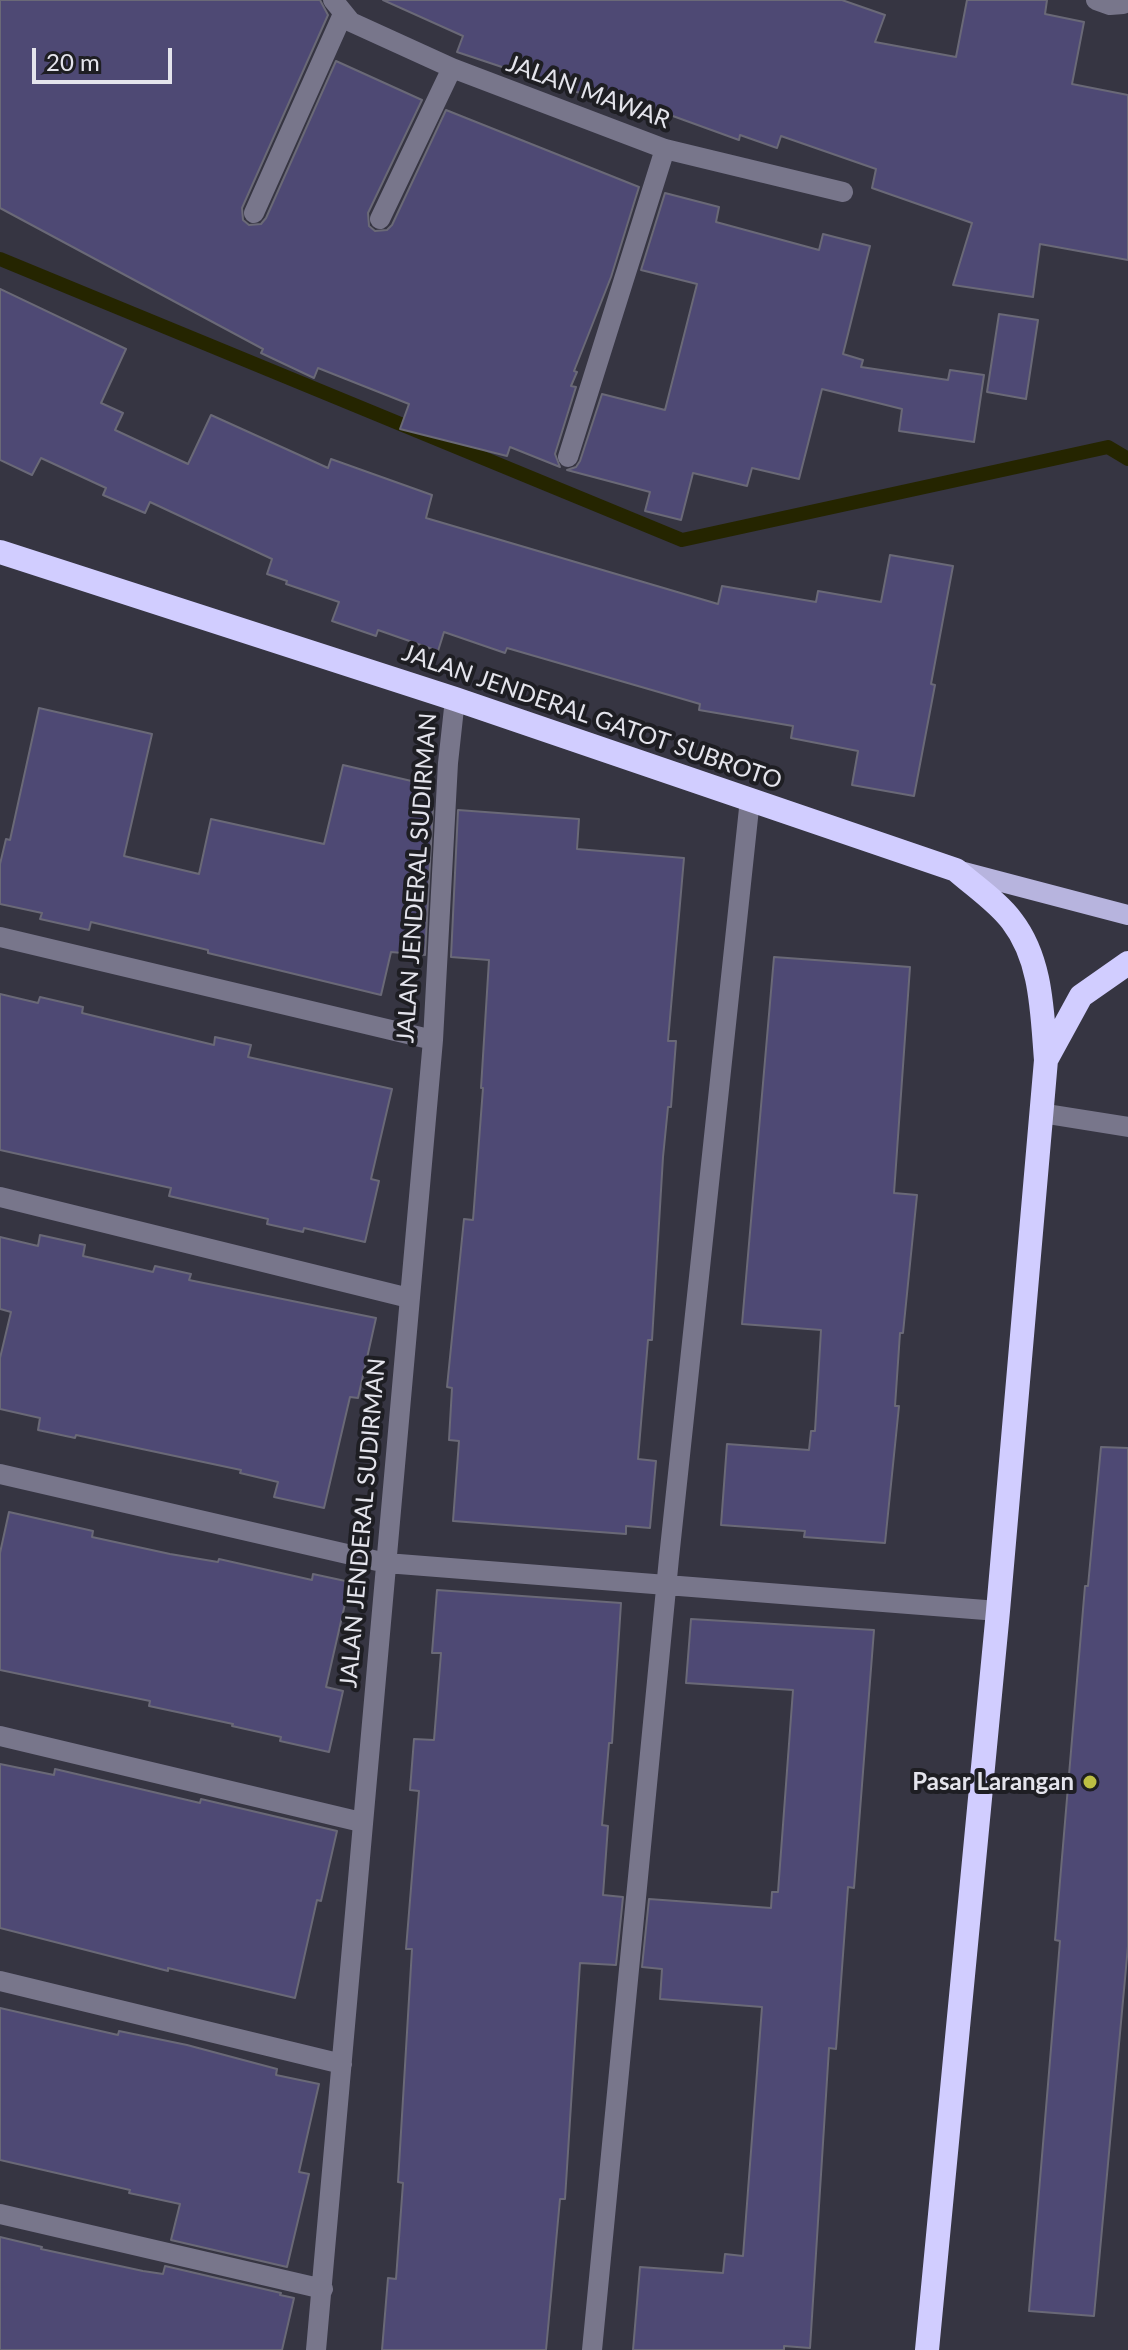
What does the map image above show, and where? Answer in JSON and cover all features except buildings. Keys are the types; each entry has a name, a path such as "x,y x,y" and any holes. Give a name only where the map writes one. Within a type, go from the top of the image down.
{"highway":[{"name":"JALAN JENDERAL GATOT SUBROTO","path":"0,552 455,699 956,870 1012,920 1033,958 1046,1060"},
{"path":"927,2350 998,1611 1046,1060 1081,996 1128,963"}],"main road":[{"path":"956,870 1128,915"}],"street":[{"path":"1096,0 1110,5 1123,4 1126,0"},
{"path":"254,213 338,7"},
{"name":"JALAN MAWAR","path":"338,7 351,22 452,68 665,149 843,192"},
{"path":"380,219 452,68"},
{"path":"568,457 665,149"},
{"name":"JALAN JENDERAL SUDIRMAN","path":"316,2350 433,1040 448,763 455,699"},
{"path":"592,2350 667,1584 750,799"},
{"path":"0,937 433,1040"},
{"path":"1041,1113 1128,1127"},
{"path":"0,1197 409,1298"},
{"path":"0,1474 386,1563 998,1611"},
{"path":"0,1736 361,1822"},
{"path":"0,1981 342,2064"},
{"path":"0,2214 323,2289"}],"waterway":[{"path":"0,259 682,540 1108,447 1128,459"}],"place":[{"name":"Pasar Larangan","path":"1090,1782"}]}
